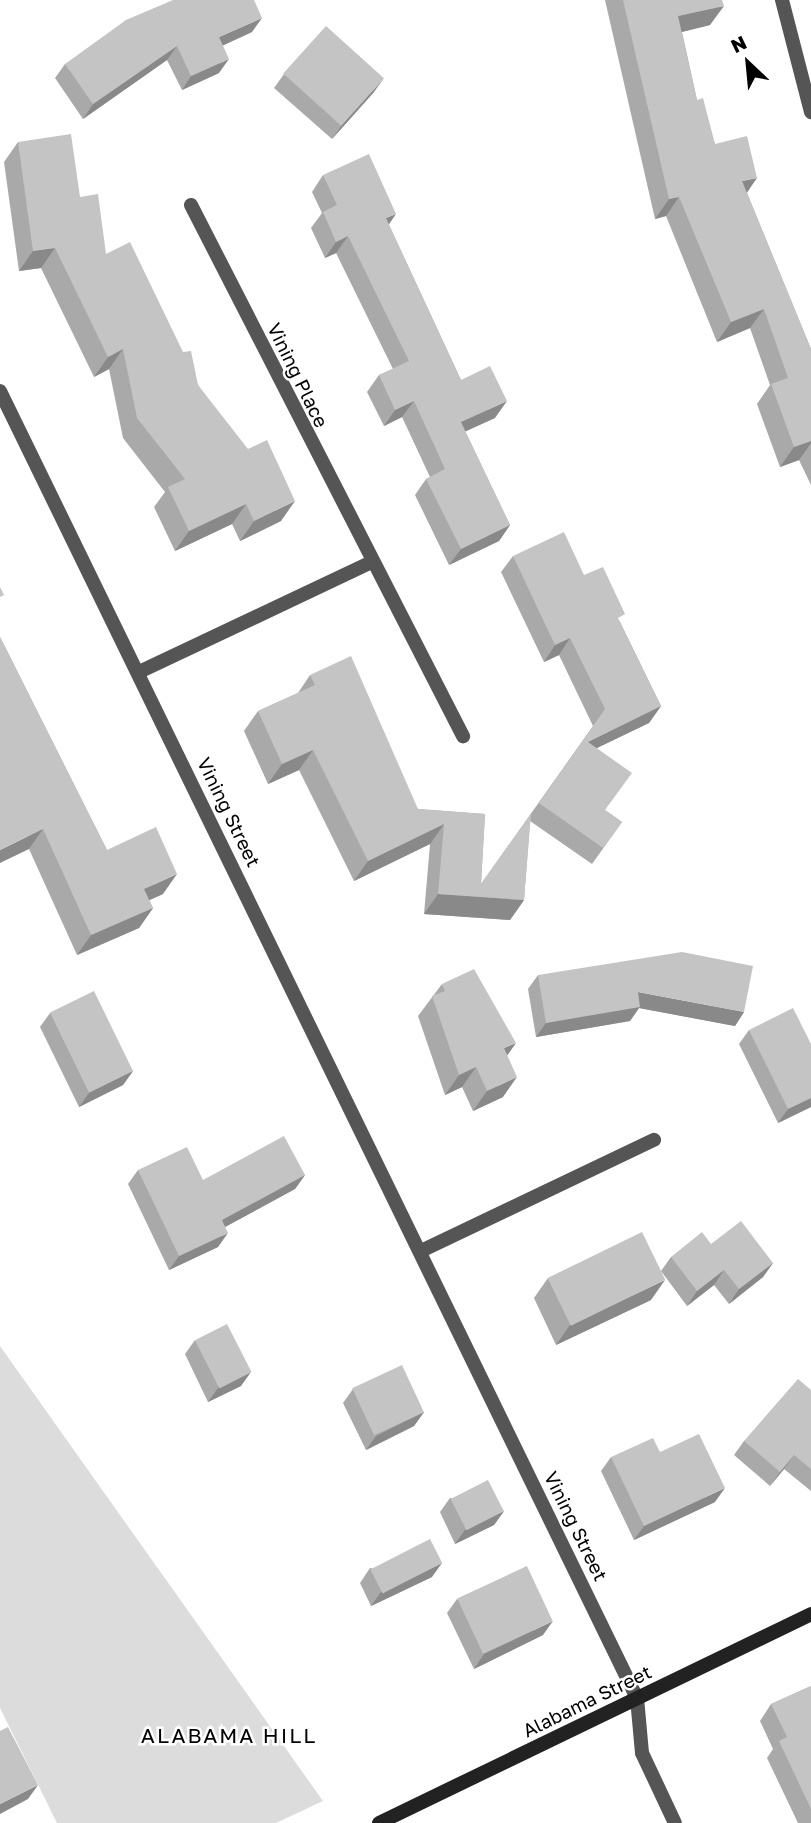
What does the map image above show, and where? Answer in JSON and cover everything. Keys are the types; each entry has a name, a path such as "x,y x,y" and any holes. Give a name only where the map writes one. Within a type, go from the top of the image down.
{"main road":[{"name":"Alabama Street","path":"379,1823 811,1614"}],"street":[{"path":"782,0 811,112"},
{"name":"Vining Place","path":"191,205 370,563 463,736"},
{"name":"Vining Street","path":"0,391 423,1250 637,1698 642,1753 675,1823"},
{"path":"139,672 370,563"},
{"path":"423,1250 654,1140"}],"shaded area":[{"path":"0,1346 323,1801 276,1823 57,1823 0,1708"}],"building":[{"path":"173,0 254,0 262,18 219,37 229,59 191,76 177,46 93,104 65,64 126,20"},
{"path":"623,0 722,0 724,6 678,16 697,100 703,98 715,144 747,136 757,178 742,181 811,349 811,441 794,447 771,384 788,378 764,309 731,322 679,197 669,199"},
{"path":"326,26 384,78 341,126 283,74"},
{"path":"71,134 80,197 98,194 106,254 130,242 183,352 191,351 198,385 248,449 267,440 295,501 254,521 246,504 189,531 168,487 185,479 137,418 123,349 108,357 55,248 33,251 18,142"},
{"path":"369,154 396,214 386,218 461,380 490,366 507,401 461,422 510,525 461,549 426,479 445,469 414,401 395,410 379,375 409,361 348,236 336,242 323,212 337,205 323,175"},
{"path":"564,532 584,575 603,567 625,614 618,618 661,706 588,742 632,773 605,810 622,822 603,848 539,803 605,709 570,638 555,645 513,556"},
{"path":"0,637 107,850 156,827 177,874 144,889 153,908 91,935 43,829 0,850"},
{"path":"351,656 418,809 485,814 481,884 531,814 524,900 438,894 444,824 368,861 313,750 282,764 258,711 315,685 310,675"},
{"path":"682,952 753,966 744,1012 638,992 640,1007 546,1023 538,975"},
{"path":"474,969 516,1043 504,1048 517,1077 487,1091 476,1067 459,1075 432,996 445,991 442,984"},
{"path":"94,991 133,1071 89,1092 50,1012"},
{"path":"793,1008 811,1044 811,1098 788,1109 749,1030"},
{"path":"284,1136 305,1175 222,1220 228,1233 179,1256 138,1170 187,1147 203,1180"},
{"path":"741,1221 773,1263 739,1289 724,1270 697,1291 671,1257 702,1232 711,1244"},
{"path":"642,1232 665,1280 571,1326 548,1278"},
{"path":"227,1324 252,1372 219,1388 195,1340"},
{"path":"402,1365 424,1412 374,1435 352,1388"},
{"path":"798,1379 811,1390 811,1469 794,1455 780,1472 744,1441"},
{"path":"699,1434 725,1488 644,1526 611,1457 653,1438 660,1452"},
{"path":"488,1480 504,1511 466,1530 451,1499"},
{"path":"430,1539 442,1563 383,1593 370,1569"},
{"path":"527,1566 553,1621 483,1654 457,1599"},
{"path":"811,1686 811,1809 779,1741 787,1737 771,1704"},
{"path":"8,1727 38,1785 0,1804 0,1731"}],"district":[{"name":"ALABAMA HILL","path":"229,1735"}]}
